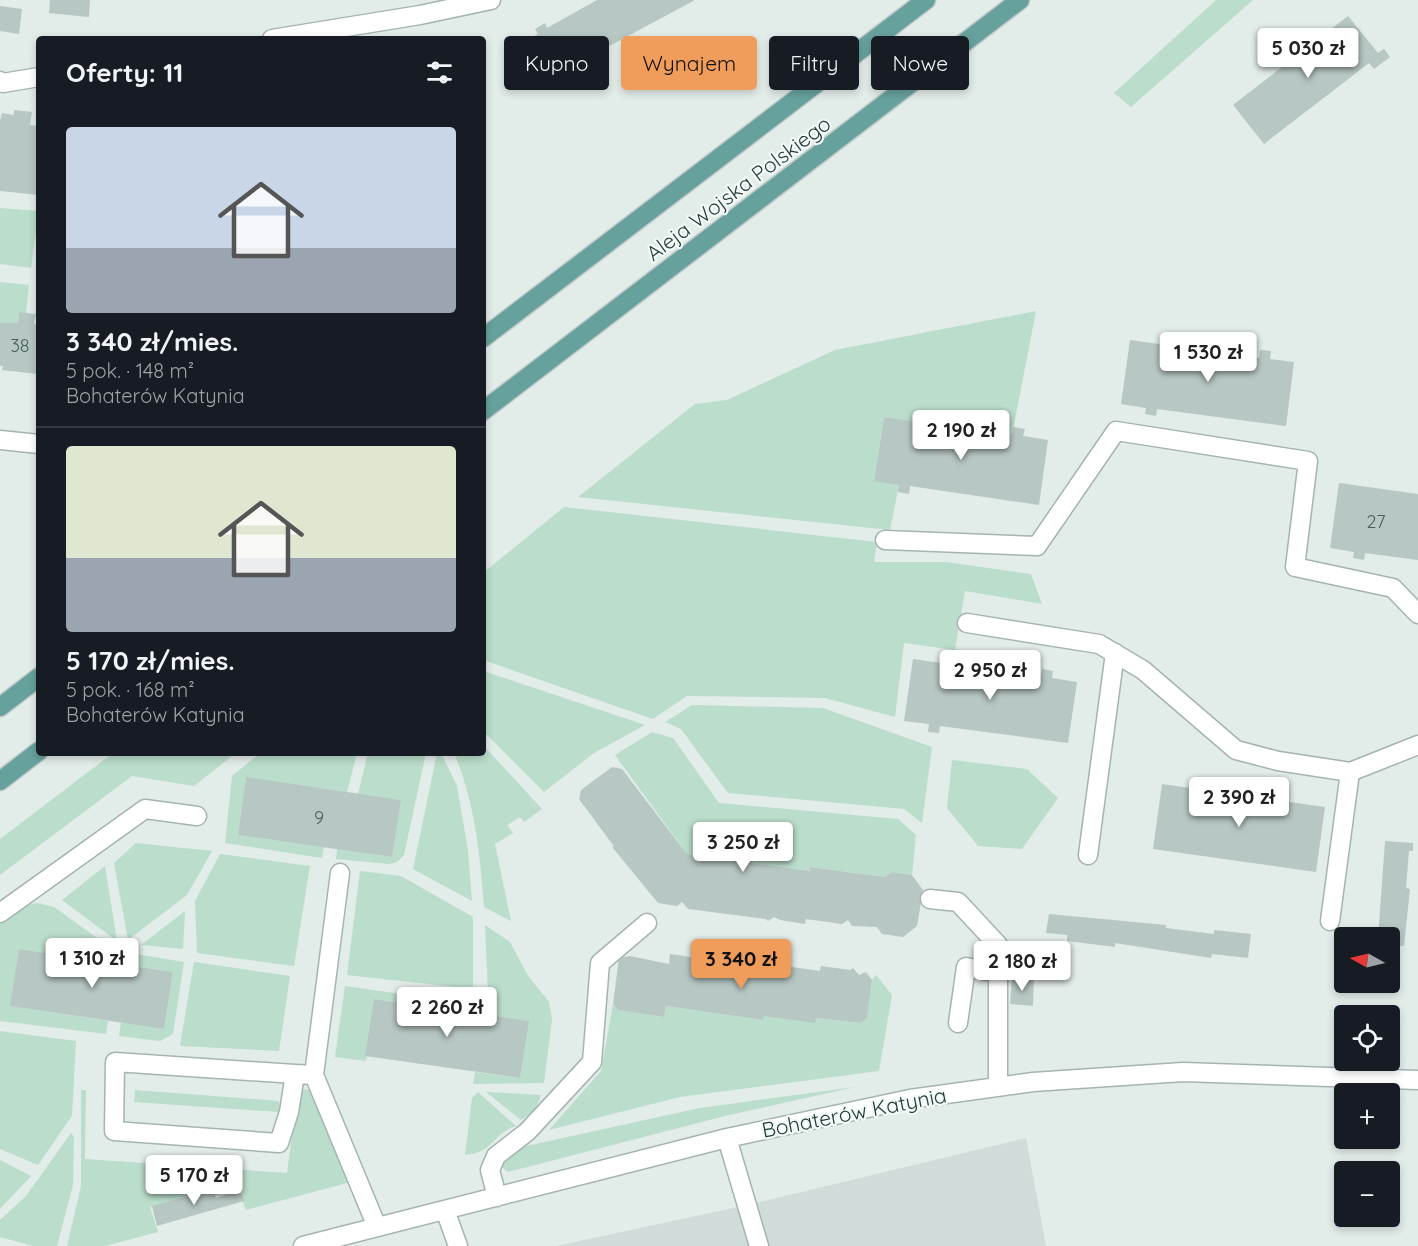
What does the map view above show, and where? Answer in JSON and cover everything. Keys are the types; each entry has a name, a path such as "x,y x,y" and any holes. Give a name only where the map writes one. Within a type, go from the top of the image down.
{"main road":[{"name":"Aleja Wojska Polskiego","path":"486,336 926,0"},
{"name":"Aleja Wojska Polskiego","path":"486,409 1020,0"},
{"path":"0,707 36,679"},
{"path":"0,781 36,753"}],"street":[{"path":"290,36 420,15 491,0"},
{"path":"0,81 3,83 36,78"},
{"path":"885,540 1037,546 1116,431 1308,461 1295,567 1393,588 1418,614"},
{"path":"0,440 36,444"},
{"path":"967,622 1099,644 1143,670 1236,750 1278,761 1350,772 1418,745"},
{"path":"1088,855 1115,652"},
{"path":"1330,921 1350,772"},
{"path":"0,913 145,810 197,816"},
{"path":"340,873 314,1075 378,1227"},
{"path":"930,900 958,902 998,945 998,1086"},
{"path":"498,1197 490,1170 496,1156 528,1131 592,1062 600,963 647,923"},
{"path":"958,1023 966,967 998,973"},
{"path":"295,1074 289,1112 279,1143 114,1131 115,1062 314,1075"},
{"name":"Bohaterów Katynia","path":"303,1246 727,1138 910,1099 998,1086 1183,1072 1418,1080"},
{"path":"727,1138 759,1246"},
{"path":"445,1210 458,1246"}],"shaded area":[{"path":"1026,1138 1046,1246 556,1246 747,1205"}],"green space":[{"path":"1216,0 1253,0 1131,107 1114,93"},
{"path":"0,208 36,211 36,232 31,268 0,264"},
{"path":"0,282 29,285 26,313 19,312 18,323 0,323"},
{"path":"1036,311 1012,435 884,417 874,480 899,485 890,530 578,497 695,404 727,400 835,350"},
{"path":"564,507 877,542 874,562 946,562 1031,574 1042,604 965,591 955,650 904,643 895,717 825,698 687,696 653,719 486,661 486,571"},
{"path":"486,672 645,725 594,753 544,792 486,734"},
{"path":"692,705 823,708 932,747 922,823 904,809 728,793 681,729 665,722"},
{"path":"652,732 673,738 719,803 898,819 916,835 912,875 892,872 885,877 811,867 810,871 687,854 615,755"},
{"path":"486,748 542,809 524,822 520,817 507,825 513,833 495,844 511,921 484,907 472,809 455,756 486,756"},
{"path":"109,756 232,756 194,786 132,776 0,875 0,839"},
{"path":"256,756 356,756 347,792 246,778 238,835 324,847 322,858 225,843 232,776"},
{"path":"367,756 425,756 404,855 397,862 389,864 336,859 337,849 392,857 400,800 358,794"},
{"path":"436,756 442,756 457,786 468,850 472,901 413,869"},
{"path":"952,760 1027,769 1058,798 1022,849 978,846 947,808"},
{"path":"136,843 212,851 187,895 128,940 114,863"},
{"path":"220,854 310,866 294,966 197,953 195,901"},
{"path":"105,866 117,941 62,900"},
{"path":"360,871 401,876 473,917 473,989 347,975"},
{"path":"37,903 54,907 118,953 118,964 19,949 11,1006 108,1021 106,1034 0,1021 0,923 21,906"},
{"path":"185,911 183,949 141,945"},
{"path":"485,925 510,942 528,976 549,1002 552,1019 544,1083 473,1084 475,1072 520,1078 528,1021 485,1015 488,992"},
{"path":"130,953 184,962 173,1034 160,1041 119,1036 121,1022 164,1029 173,972 129,965"},
{"path":"194,962 290,976 279,1051 180,1046"},
{"path":"876,975 892,995 879,1071 680,1097 549,1130 601,1071 613,1004 618,1010 664,1017 666,1006 763,1020 764,1016 816,1018 859,1023 867,1018 872,980"},
{"path":"345,986 470,1004 470,1012 374,999 366,1061 335,1057"},
{"path":"0,1031 76,1041 72,1116 38,1165 0,1149"},
{"path":"855,1087 725,1116 508,1172 502,1167 505,1160 517,1148 700,1108"},
{"path":"314,1089 351,1182 246,1210 238,1190 216,1195 214,1188 150,1207 158,1232 105,1246 67,1246 81,1186 81,1090 86,1090 85,1159 287,1173 298,1090"},
{"path":"135,1090 279,1101 279,1112 134,1102"},
{"path":"478,1092 516,1126 502,1133 483,1150 465,1155 472,1098"},
{"path":"486,1092 541,1095 535,1111 521,1120"},
{"path":"71,1133 74,1137 73,1185 57,1246 33,1246 0,1237 0,1220 26,1196"},
{"path":"0,1160 31,1176 0,1209"}],"building":[{"path":"50,0 90,0 89,17 49,13"},
{"path":"597,0 695,0 628,36 621,36 621,40 609,46 609,36 534,36 538,34 535,29 545,23 547,28"},
{"path":"0,6 22,9 19,34 0,31"},
{"path":"1348,16 1378,53 1384,49 1390,57 1374,69 1369,63 1264,144 1233,105"},
{"path":"14,110 32,112 30,125 36,126 36,195 0,191 0,121 2,113 14,115"},
{"path":"19,312 36,314 34,324 36,324 36,374 2,370 3,366 0,366 0,323 18,323"},
{"path":"1130,340 1259,358 1260,350 1271,351 1270,359 1294,362 1286,426 1157,409 1156,416 1145,414 1146,408 1121,404"},
{"path":"884,417 1012,435 1013,427 1025,429 1023,436 1048,440 1039,505 910,486 909,494 898,492 899,485 874,481"},
{"path":"1339,483 1418,494 1418,560 1365,553 1364,560 1353,558 1354,552 1330,548"},
{"path":"913,659 1041,677 1042,669 1053,671 1052,678 1077,682 1068,743 940,726 939,733 928,732 929,724 904,721"},
{"path":"612,767 622,769 687,854 810,871 810,867 885,877 892,872 912,875 923,890 917,926 903,937 882,934 877,927 852,926 848,920 842,924 806,919 805,924 774,917 768,921 688,909 682,902 677,906 658,903 613,848 579,799 581,790"},
{"path":"246,777 401,800 392,857 238,835"},
{"path":"1162,784 1325,807 1316,872 1153,849"},
{"path":"1385,841 1413,843 1413,851 1409,851 1406,888 1410,889 1404,946 1400,946 1400,927 1379,927"},
{"path":"1049,914 1166,925 1166,928 1214,934 1214,930 1251,934 1248,958 1212,954 1211,958 1115,943 1115,947 1067,941 1067,935 1046,933"},
{"path":"19,949 173,972 164,1029 10,1006"},
{"path":"670,954 698,960 705,957 771,968 771,964 820,971 821,966 850,970 853,968 859,975 866,972 872,980 867,1018 860,1023 816,1018 815,1023 764,1016 763,1020 666,1006 664,1017 618,1010 613,1004 619,958 630,956 669,964"},
{"path":"1012,977 1034,979 1033,1006 1010,1004"},
{"path":"374,999 529,1021 520,1078 365,1056"},
{"path":"213,1189 216,1198 240,1189 244,1201 157,1226 152,1206"}]}
